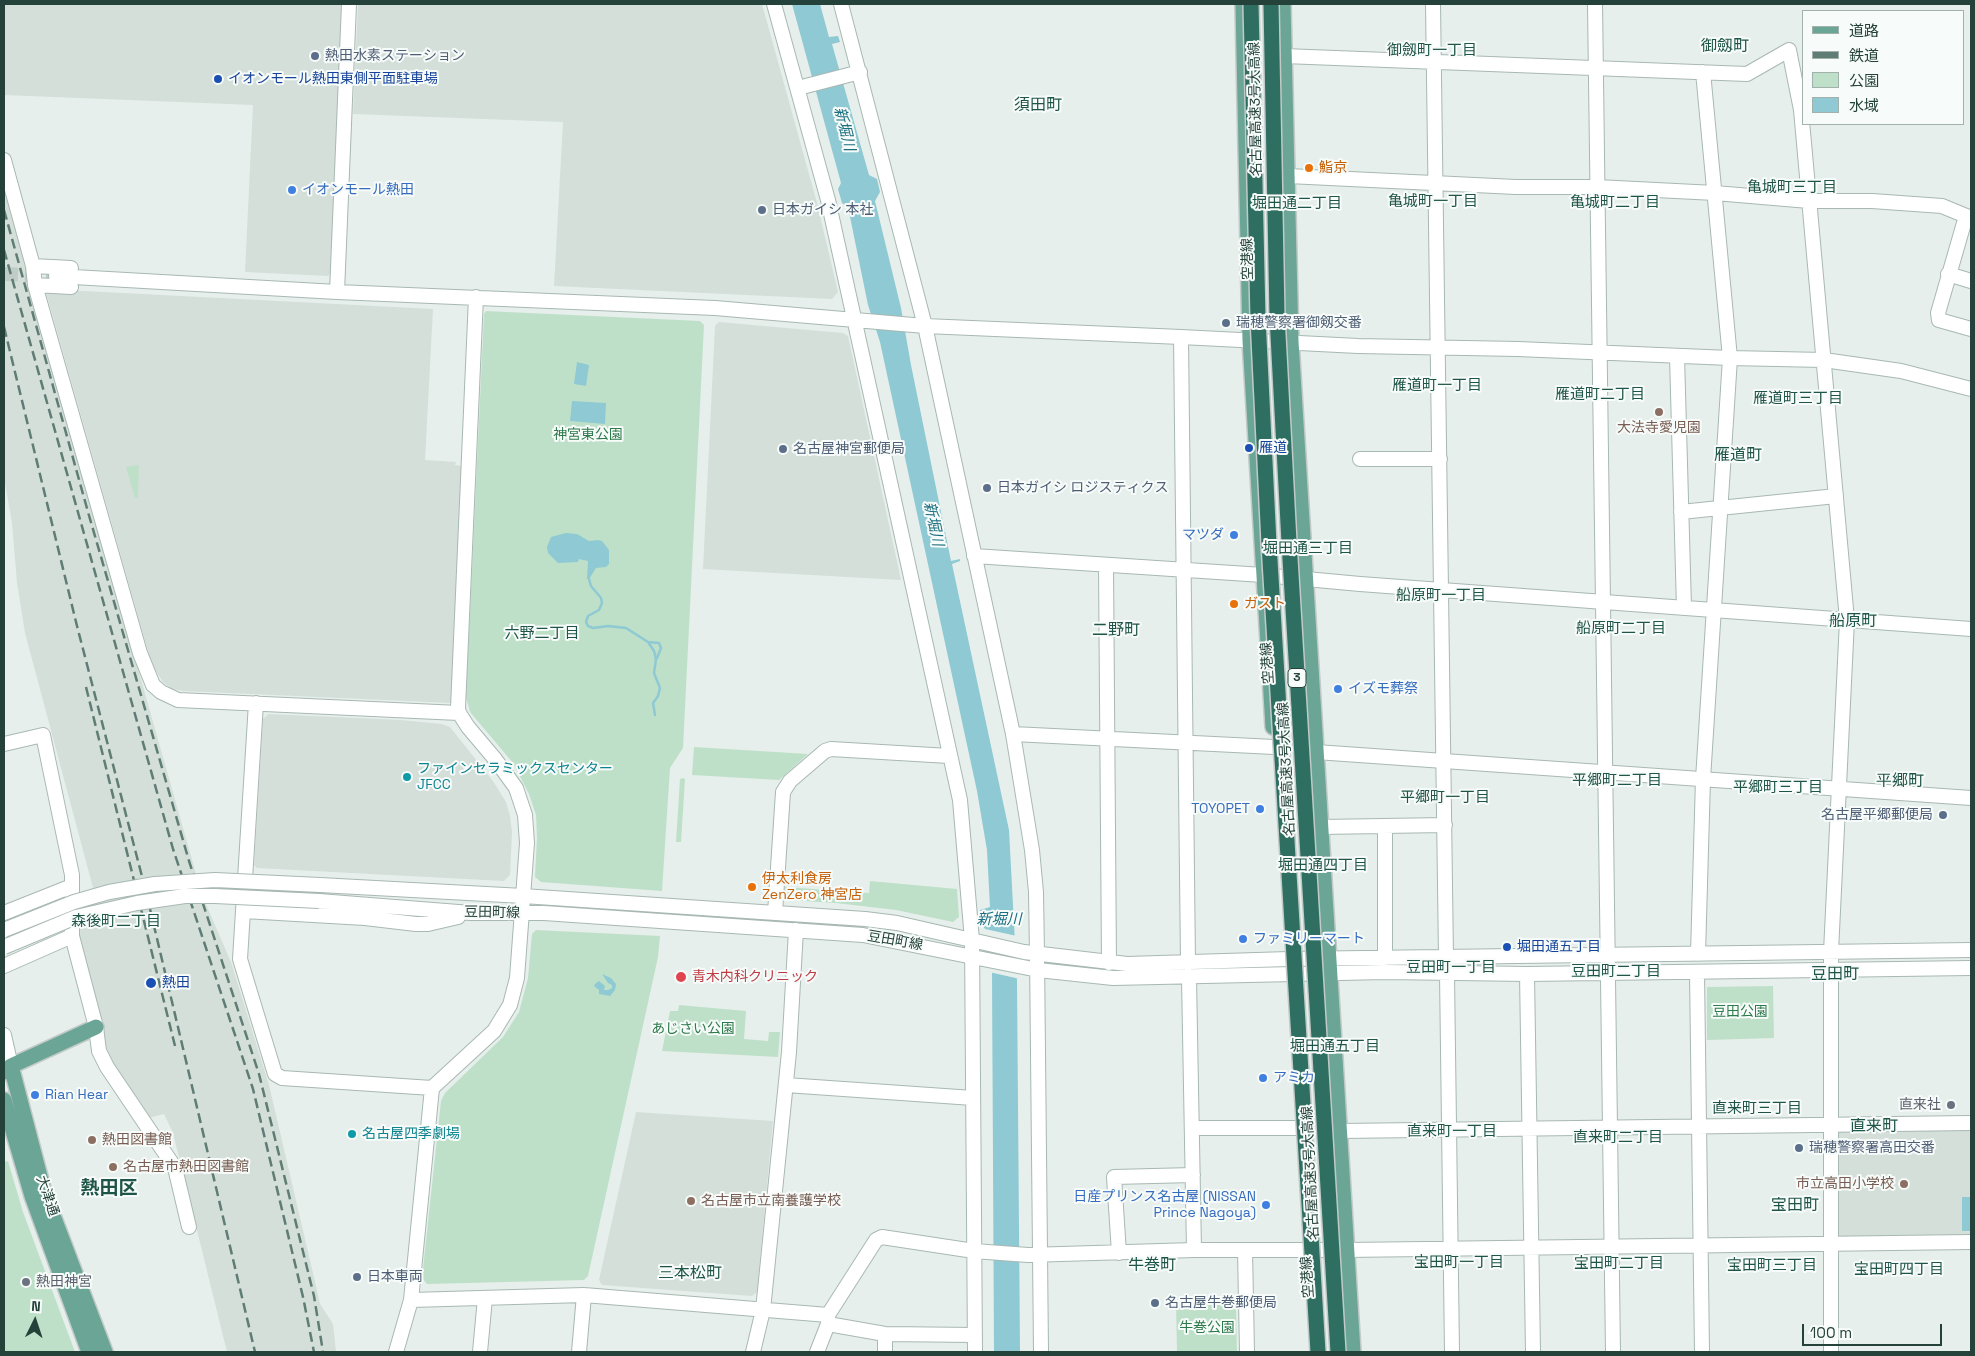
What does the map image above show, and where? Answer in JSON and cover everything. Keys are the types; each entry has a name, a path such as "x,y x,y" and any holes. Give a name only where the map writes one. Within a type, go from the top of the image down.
{"highway":[{"name":"名古屋高速3号大高線","path":"1251,4 1258,318 1267,504 1318,1352"},
{"path":"1263,4 1266,221 1276,448 1289,542"},
{"name":"名古屋高速3号大高線","path":"1271,4 1277,307 1289,542 1338,1352"},
{"path":"1292,822 1310,1027 1326,1313 1325,1352"}],"main road":[{"name":"空港線","path":"1243,4 1250,340 1263,575 1290,975 1297,1128 1313,1352"},
{"path":"1284,4 1288,176 1287,224 1291,342 1353,1352"},
{"path":"6,1068 96,1027"},
{"name":"大津通","path":"6,1068 44,1192 104,1352"},
{"name":"大津通","path":"4,1100 32,1196 89,1352"}],"street":[{"path":"337,292 349,4"},
{"path":"774,4 802,87 828,200 860,320 960,800 979,942 973,1098 981,1252 975,1352"},
{"path":"841,4 855,73 920,326 974,556 1013,734 1032,850 1036,892 1030,953 1034,1255 1040,1352"},
{"path":"1433,4 1445,761 1446,957"},
{"path":"1595,4 1613,1352"},
{"path":"1284,56 1747,74 1789,50 1802,121"},
{"path":"1698,954 1703,779 1730,358 1703,72"},
{"path":"802,87 855,73"},
{"path":"1802,125 1847,620 1831,952 1831,1352"},
{"path":"4,160 33,266 35,285 140,653 150,680 161,692 178,700 459,714"},
{"path":"1288,176 1516,187 1597,187 1715,193 1809,201 1872,201 1942,206 1968,217 1948,274 1938,313 1940,320 1971,329"},
{"path":"33,266 190,274 230,286"},
{"path":"1948,274 1971,281"},
{"path":"56,276 337,292 715,308 920,326 1358,346 1518,348 1599,353 1824,360 1902,372 1971,389"},
{"path":"35,285 198,293 230,286"},
{"path":"396,1352 411,1300 432,1088 494,1031 510,1006 517,978 522,914 527,843 525,815 516,788 459,714 458,702 476,298"},
{"path":"1181,337 1188,963"},
{"path":"1677,356 1684,608"},
{"path":"1360,458 1440,459"},
{"path":"1681,512 1836,496"},
{"path":"974,556 1263,575 1305,580 1971,629"},
{"path":"1106,565 1109,963"},
{"path":"256,703 240,960 276,1074 282,1078 432,1088"},
{"path":"1013,734 1274,747"},
{"path":"4,744 42,735 72,875 72,936 96,1027 100,1050 107,1067 175,1168 189,1227"},
{"path":"775,913 783,792 790,781 825,751 831,749 950,756"},
{"path":"1316,752 1971,798"},
{"path":"1320,827 1445,825"},
{"path":"1385,827 1385,958"},
{"name":"豆田町線","path":"4,930 74,902 109,892 155,884 215,880 523,896 865,919 897,923 1030,953"},
{"path":"4,913 72,886"},
{"name":"豆田町線","path":"4,947 76,917 112,908 185,896 214,896 320,901 471,913 544,913 863,935 1031,969"},
{"path":"244,911 364,918 416,924 428,924 471,913"},
{"path":"753,1352 763,1310 786,1085 796,930"},
{"path":"4,966 72,936"},
{"path":"1030,953 1109,963 1188,963 1330,958 1971,950"},
{"path":"1031,969 1113,978 1189,978 1385,972 1527,974 1971,968"},
{"path":"1697,972 1702,1352"},
{"path":"1446,974 1452,1352"},
{"path":"1527,974 1533,1352"},
{"path":"1189,978 1194,1250"},
{"name":"大津通","path":"4,1035 6,1068"},
{"path":"786,1085 973,1098"},
{"path":"1340,1131 1971,1123"},
{"path":"1192,1128 1297,1128"},
{"path":"1119,1254 1114,1177 1193,1175"},
{"path":"817,1352 828,1319 876,1240 882,1237 981,1252 1034,1255 1119,1254 1194,1250 1450,1249 1971,1242"},
{"path":"1245,1250 1247,1352"},
{"path":"411,1300 584,1295 763,1310 828,1319 885,1334 975,1335"},
{"path":"579,1352 584,1295"},
{"path":"480,1352 485,1298"},
{"path":"885,1334 885,1352"}],"shaded area":[{"name":"イオンモール熱田","path":"4,4 344,4 331,273 328,276 245,272 253,105 4,95"},
{"path":"358,4 762,4 817,203 838,292 832,299 554,286 563,122 353,114"},
{"path":"4,184 26,262 32,294 202,895 231,962 269,1085 320,1304 333,1324 336,1352 227,1352 173,1133 164,1114 148,1118 107,1058 76,931 100,914 25,633 17,583 12,523 4,477"},
{"path":"45,289 433,309 425,460 456,462 455,465 462,466 451,703 184,691 172,689 163,682 152,665"},
{"path":"719,322 843,333 848,336 901,580 703,569 715,326"},
{"path":"268,714 401,720 442,724 450,727 493,781 506,802 512,832 510,875 504,881 257,868 254,865 263,719"},
{"name":"名古屋市立南養護学校","path":"636,1112 773,1121 757,1292 752,1296 602,1285 599,1280"},
{"name":"市立高田小学校","path":"1971,1128 1971,1239 1836,1242 1836,1129"}],"green space":[{"name":"神宮東公園","path":"486,311 700,321 704,325 683,748 670,768 662,891 541,882 535,877 536,815 529,794 513,763 470,712 466,697 484,314"},
{"path":"139,465 138,498 135,498 126,467"},
{"path":"694,747 808,754 779,780 692,775"},
{"path":"680,779 685,779 681,842 676,842"},
{"path":"870,881 957,889 959,917 953,922 896,910 787,900 784,897 785,887 869,893"},
{"path":"536,930 660,936 658,957 588,1276 584,1280 427,1284 422,1278 441,1101 445,1093 503,1037 519,1012 528,978 532,934"},
{"name":"豆田公園","path":"1773,986 1774,1038 1707,1040 1707,987"},
{"name":"あじさい公園","path":"679,1005 746,1011 744,1039 768,1041 769,1032 780,1032 778,1057 662,1051 670,1011 678,1011"},
{"name":"熱田神宮","path":"8,1161 23,1212 75,1352 4,1352 4,1162"},
{"name":"牛巻公園","path":"1176,1303 1236,1304 1237,1352 1177,1352"}],"water":[{"name":"新堀川","path":"792,4 820,4 829,37 838,36 840,42 832,44 869,175 877,179 880,192 875,201 901,308 951,561 960,559 960,561 952,564 1009,830 1017,981 1020,1352 994,1352 992,972 986,930 981,924 980,910 990,907 987,850 977,791 880,342 868,305 848,207 842,203 838,189 841,183"},
{"path":"577,362 589,365 586,386 574,384"},
{"path":"572,401 606,403 605,424 570,421"},
{"path":"566,533 577,534 589,541 602,541 609,550 609,564 606,567 596,568 589,579 587,579 588,561 579,559 578,562 558,563 548,553 547,547 551,537"},
{"path":"602,974 611,978 616,984 615,990 610,996 599,994 599,990 594,986 599,981 605,986 604,990 612,988 612,985 608,983"},
{"path":"1962,1197 1971,1197 1971,1231 1962,1231"}],"pier":[{"path":"985,929 1017,936 1020,979 989,972"}],"waterway":[{"path":"589,579 591,586 601,598 602,603 599,610 588,616 586,622 588,626 593,628 608,626 626,628 648,642 654,651 656,659 654,673 660,688 658,696 653,703 655,715"},
{"path":"648,642 659,643 661,648 657,658"}],"tunnel":[{"path":"4,274 56,276"}],"railway":[{"path":"4,210 88,512 189,861 259,1074 314,1296 323,1352"},
{"path":"4,250 173,849 253,1089 303,1297 314,1352"},
{"path":"4,327 77,626 145,888 255,1352"},
{"path":"86,687 175,1046"}],"place":[{"name":"熱田水素ステーション","path":"315,56"},
{"name":"イオンモール熱田東側平面駐車場","path":"218,79"},
{"name":"鮨京","path":"1309,168"},
{"name":"イオンモール熱田","path":"292,190"},
{"name":"日本ガイシ 本社","path":"762,210"},
{"name":"瑞穂警察署御剱交番","path":"1226,323"},
{"name":"大法寺愛児園","path":"1659,412"},
{"name":"雁道","path":"1249,448"},
{"name":"名古屋神宮郵便局","path":"783,449"},
{"name":"日本ガイシ ロジスティクス","path":"987,488"},
{"name":"マツダ","path":"1234,535"},
{"name":"ガスト","path":"1234,604"},
{"name":"イズモ葬祭","path":"1338,689"},
{"name":"ファインセラミックスセンター JFCC","path":"407,777"},
{"name":"TOYOPET","path":"1260,809"},
{"name":"名古屋平郷郵便局","path":"1943,815"},
{"name":"伊太利食房 ZenZero 神宮店","path":"752,887"},
{"name":"ファミリーマート","path":"1243,939"},
{"name":"堀田通五丁目","path":"1507,947"},
{"name":"青木内科クリニック","path":"681,977"},
{"name":"熱田","path":"151,983"},
{"name":"アミカ","path":"1263,1078"},
{"name":"Rian Hear","path":"35,1095"},
{"name":"直来社","path":"1951,1105"},
{"name":"名古屋四季劇場","path":"352,1134"},
{"name":"熱田図書館","path":"92,1140"},
{"name":"瑞穂警察署高田交番","path":"1799,1148"},
{"name":"名古屋市熱田図書館","path":"113,1167"},
{"name":"市立高田小学校","path":"1904,1184"},
{"name":"名古屋市立南養護学校","path":"691,1201"},
{"name":"日産プリンス名古屋 (NISSAN Prince Nagoya)","path":"1266,1205"},
{"name":"日本車両","path":"357,1277"},
{"name":"熱田神宮","path":"26,1282"},
{"name":"名古屋牛巻郵便局","path":"1155,1303"}],"district":[{"name":"御劔町","path":"1725,47"},
{"name":"御劔町一丁目","path":"1432,51"},
{"name":"須田町","path":"1038,106"},
{"name":"亀城町三丁目","path":"1792,188"},
{"name":"亀城町一丁目","path":"1433,202"},
{"name":"亀城町二丁目","path":"1615,203"},
{"name":"堀田通二丁目","path":"1297,204"},
{"name":"雁道町一丁目","path":"1437,386"},
{"name":"雁道町二丁目","path":"1600,395"},
{"name":"雁道町三丁目","path":"1798,399"},
{"name":"雁道町","path":"1738,456"},
{"name":"堀田通三丁目","path":"1308,549"},
{"name":"船原町一丁目","path":"1441,596"},
{"name":"船原町","path":"1853,622"},
{"name":"船原町二丁目","path":"1621,629"},
{"name":"二野町","path":"1116,631"},
{"name":"六野二丁目","path":"542,634"},
{"name":"平郷町二丁目","path":"1617,781"},
{"name":"平郷町","path":"1900,782"},
{"name":"平郷町三丁目","path":"1778,788"},
{"name":"平郷町一丁目","path":"1445,798"},
{"name":"堀田通四丁目","path":"1323,866"},
{"name":"森後町二丁目","path":"116,922"},
{"name":"豆田町一丁目","path":"1451,968"},
{"name":"豆田町二丁目","path":"1616,972"},
{"name":"豆田町","path":"1835,975"},
{"name":"堀田通五丁目","path":"1335,1047"},
{"name":"直来町三丁目","path":"1757,1109"},
{"name":"直来町","path":"1874,1127"},
{"name":"直来町一丁目","path":"1452,1132"},
{"name":"直来町二丁目","path":"1618,1138"},
{"name":"熱田区","path":"109,1189"},
{"name":"宝田町","path":"1795,1206"},
{"name":"宝田町一丁目","path":"1459,1263"},
{"name":"宝田町二丁目","path":"1619,1264"},
{"name":"牛巻町","path":"1152,1266"},
{"name":"宝田町三丁目","path":"1772,1266"},
{"name":"宝田町四丁目","path":"1899,1270"},
{"name":"三本松町","path":"690,1274"}]}
